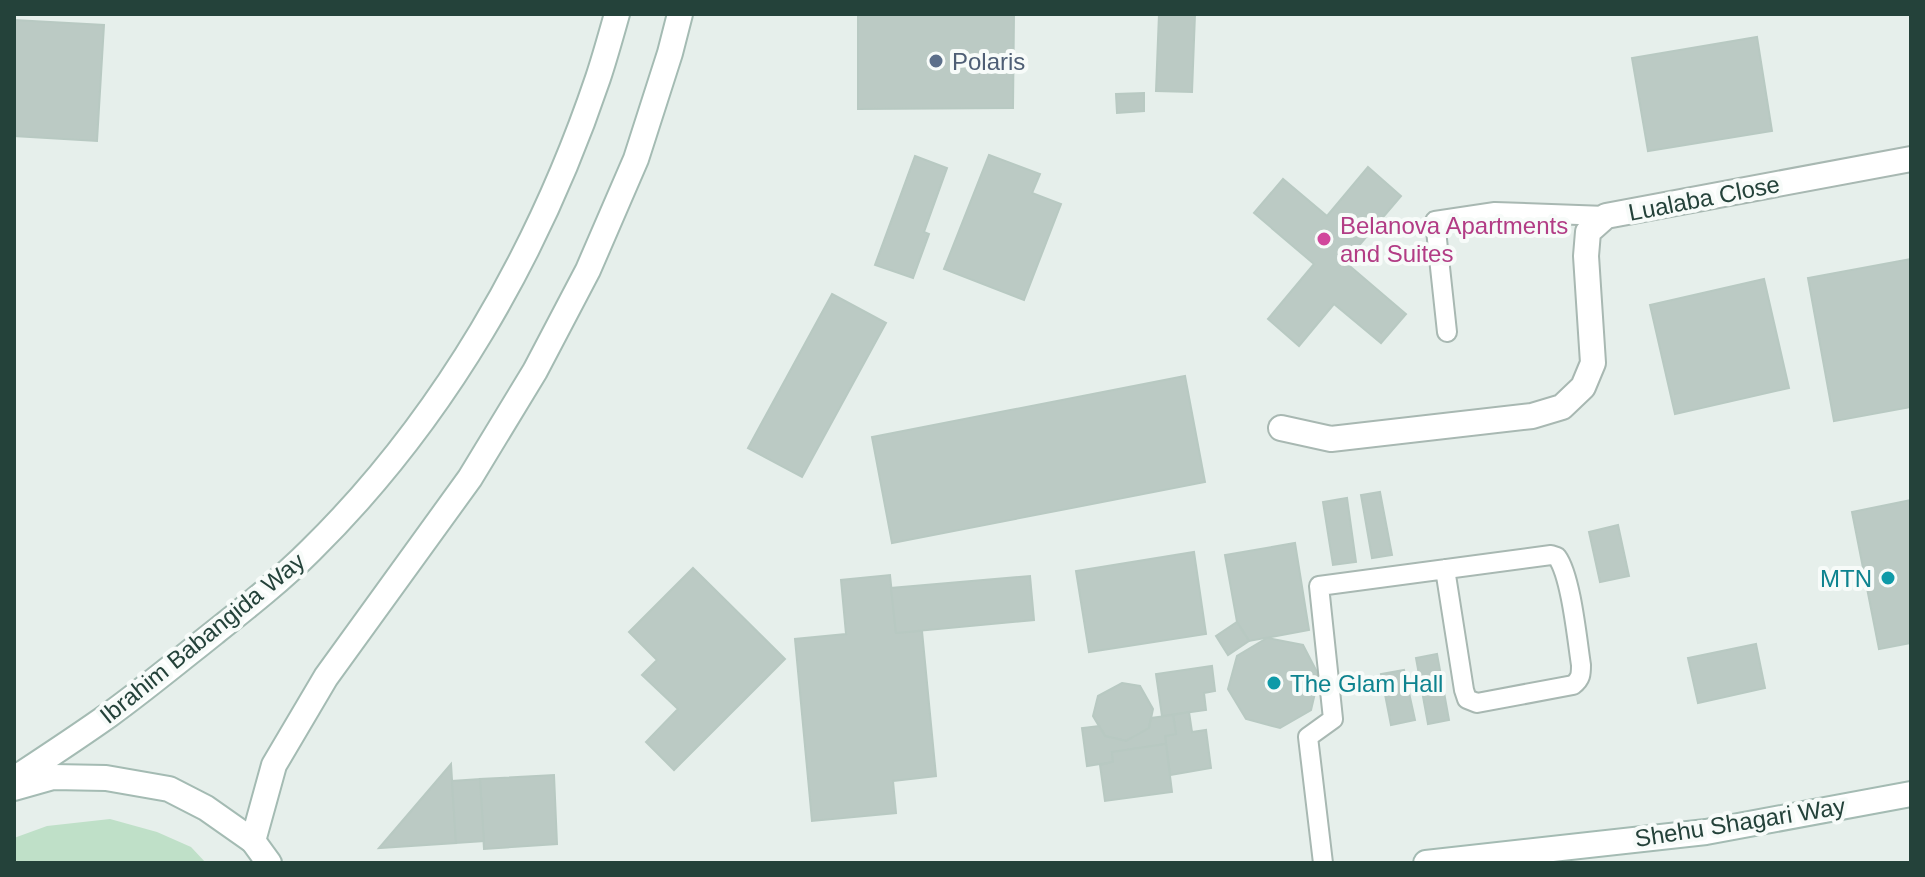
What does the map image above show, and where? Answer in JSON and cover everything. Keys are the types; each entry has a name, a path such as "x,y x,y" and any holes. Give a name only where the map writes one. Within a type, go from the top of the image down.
{"main road":[{"name":"Ibrahim Babangida Way","path":"14,779 110,714 254,601 311,551 409,439 454,377 494,312 544,213 599,77 617,14"},
{"path":"253,841 274,765 326,677 470,478 535,371 588,270 636,159 680,14"},
{"name":"Lualaba Close","path":"1281,428 1331,439 1532,416 1562,407 1583,387 1593,363 1586,256 1588,232 1606,216 1911,159"},
{"path":"14,788 53,777 106,778 169,789 206,808 253,841 269,863"},
{"name":"Shehu Shagari Way","path":"1426,863 1706,832 1911,794"}],"lane":[{"path":"1447,332 1435,221 1495,212 1606,216"},
{"path":"1323,863 1308,737 1333,719 1319,586 1445,569 1551,555 1557,557 1562,563 1567,583 1581,675 1573,685 1477,703 1467,699 1445,569"}],"green space":[{"path":"110,819 157,832 191,847 206,863 14,863 14,838 47,826"}],"building":[{"name":"Polaris","path":"858,14 1014,14 1013,108 858,109"},
{"path":"1159,14 1195,14 1192,92 1156,91"},
{"path":"14,20 104,25 97,141 14,136"},
{"path":"1757,37 1772,131 1648,151 1632,58"},
{"path":"1144,93 1144,111 1117,113 1116,94"},
{"path":"989,155 1040,174 1032,193 1061,204 1024,300 944,269"},
{"path":"915,156 947,168 924,232 929,234 913,278 875,265"},
{"name":"Belanova Apartments and Suites","path":"1368,167 1401,196 1345,262 1406,314 1381,343 1334,304 1299,346 1268,319 1314,264 1254,213 1283,179 1327,216"},
{"path":"1911,259 1911,407 1834,421 1808,278"},
{"path":"1764,279 1789,388 1675,414 1650,305"},
{"path":"832,294 886,323 802,477 748,448"},
{"path":"1185,376 1205,482 892,543 872,437"},
{"path":"1380,492 1392,555 1372,558 1361,495"},
{"path":"1347,498 1356,562 1333,565 1323,502"},
{"name":"MTN","path":"1911,500 1911,643 1879,649 1852,512"},
{"path":"1618,525 1629,576 1600,582 1589,532"},
{"path":"1295,543 1309,630 1249,641 1237,622 1225,555"},
{"path":"1194,552 1206,634 1089,652 1076,571"},
{"path":"693,568 785,659 674,770 646,742 678,709 642,675 657,660 629,632"},
{"path":"890,575 896,633 922,631 936,776 893,781 896,813 812,821 795,639 846,634 841,580"},
{"path":"1030,576 1034,620 896,633 891,588"},
{"path":"1237,622 1249,641 1228,655 1216,636"},
{"name":"The Glam Hall","path":"1267,638 1303,645 1319,676 1311,710 1280,728 1246,719 1228,689 1237,656"},
{"path":"1756,644 1765,688 1698,703 1688,658"},
{"path":"1437,654 1449,720 1428,724 1416,658"},
{"path":"1212,666 1215,691 1204,693 1206,710 1162,716 1156,674"},
{"path":"1404,670 1415,720 1391,725 1381,674"},
{"path":"1122,683 1140,686 1153,709 1149,728 1126,741 1105,736 1093,716 1098,696"},
{"path":"1189,712 1192,732 1206,730 1211,768 1170,775 1165,736 1176,734 1173,715"},
{"path":"1173,715 1176,734 1165,736 1166,744 1112,752 1113,762 1087,766 1082,728 1099,726 1105,736 1126,741 1149,728 1151,718"},
{"path":"1166,744 1172,792 1105,801 1100,765 1113,762 1112,752"},
{"path":"451,764 456,843 379,848"},
{"path":"554,775 557,844 484,849 480,779"},
{"path":"480,779 484,841 456,843 452,781"}],"place":[{"name":"Polaris","path":"936,61"},
{"name":"Belanova Apartments and Suites","path":"1324,239"},
{"name":"MTN","path":"1888,578"},
{"name":"The Glam Hall","path":"1274,683"}]}
